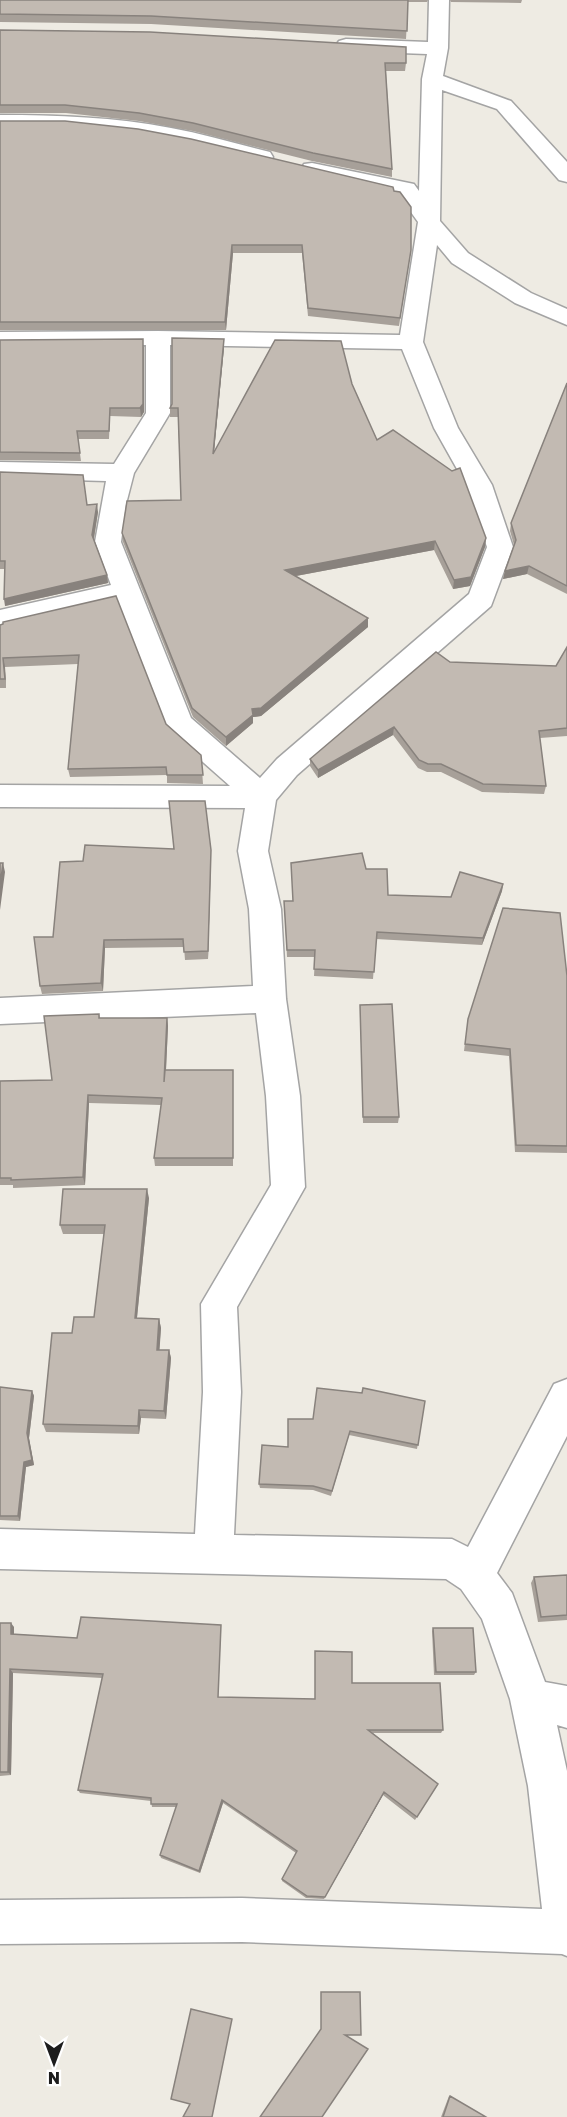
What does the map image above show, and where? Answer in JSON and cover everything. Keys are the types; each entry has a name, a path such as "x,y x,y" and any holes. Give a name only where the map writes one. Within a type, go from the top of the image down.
{"street":[{"path":"214,1554 222,1392 219,1304 288,1187 283,1095 270,999 265,909 253,851 262,797 287,767 481,599 500,547 479,485 446,428 411,342 429,222 432,79 438,48 438,0"},
{"path":"325,44 438,48"},
{"path":"432,79 504,105 567,175"},
{"path":"0,121 66,121 194,138 283,162 406,189 429,222 460,258 523,298 567,318"},
{"path":"0,339 158,338 411,342"},
{"path":"158,338 158,413 121,473 113,504 108,542 179,724 262,797"},
{"path":"0,470 121,473"},
{"path":"0,620 127,590"},
{"path":"0,796 262,797"},
{"path":"0,1011 270,999"},
{"path":"475,1575 567,1397"},
{"path":"0,1550 452,1559 475,1575 498,1607 549,1703 549,1786 567,1932 242,1920 0,1922"}],"building":[{"path":"0,0 408,0 407,31 151,16 0,14"},
{"path":"0,30 150,32 406,47 406,63 385,63 392,169 313,153 193,123 139,113 65,105 0,105"},
{"path":"0,121 65,121 138,129 191,139 393,187 394,191 400,192 411,207 411,250 400,318 308,308 302,245 232,245 225,322 0,322"},
{"path":"172,338 224,339 213,454 275,340 341,341 352,384 377,440 393,430 452,471 460,468 486,538 471,577 454,580 435,541 285,570 368,618 261,708 252,709 253,715 226,737 192,708 122,533 127,501 181,500 178,408 170,408 172,404"},
{"path":"143,339 143,404 140,408 110,408 109,431 77,431 80,453 0,452 0,340"},
{"path":"567,383 567,586 529,566 505,571 516,540 511,523"},
{"path":"0,472 83,475 87,505 97,504 92,535 107,575 4,599 5,561 0,561"},
{"path":"116,596 166,724 201,755 203,775 167,775 166,767 68,769 79,655 3,658 5,679 0,679 0,625 3,622"},
{"path":"567,647 567,728 539,731 546,786 483,784 441,764 428,764 419,760 394,727 318,770 310,759 436,652 450,662 556,666"},
{"path":"169,801 205,801 211,850 208,951 184,952 183,939 104,940 101,983 40,986 34,937 53,937 60,862 83,861 85,845 174,849"},
{"path":"362,853 366,869 387,869 388,895 451,897 460,872 503,884 483,938 377,932 374,972 314,969 315,950 287,950 284,901 293,901 291,863"},
{"path":"0,863 3,863 0,886"},
{"path":"503,908 560,913 567,976 567,1146 516,1145 510,1049 465,1044 468,1019"},
{"path":"392,1004 399,1117 363,1117 360,1005"},
{"path":"99,1014 99,1018 167,1018 164,1082 165,1070 233,1070 233,1158 154,1158 162,1098 88,1095 83,1177 11,1180 11,1178 0,1178 0,1081 52,1080 44,1016"},
{"path":"63,1189 147,1189 135,1318 159,1319 157,1350 169,1350 164,1411 139,1410 138,1426 43,1424 52,1333 72,1333 74,1317 94,1317 105,1225 60,1225"},
{"path":"0,1387 32,1391 27,1433 32,1460 24,1462 18,1516 0,1516"},
{"path":"317,1388 362,1393 363,1388 425,1401 418,1445 350,1431 332,1491 313,1486 259,1484 262,1445 288,1447 288,1419 313,1419"},
{"path":"567,1575 567,1615 541,1617 534,1577"},
{"path":"81,1617 221,1625 218,1697 315,1699 315,1651 352,1652 352,1683 440,1683 443,1730 368,1730 438,1784 417,1817 384,1792 325,1897 307,1896 282,1879 297,1851 222,1800 199,1871 160,1855 177,1804 151,1804 151,1798 78,1790 103,1674 10,1669 8,1772 0,1772 0,1623 11,1623 11,1634 77,1638"},
{"path":"433,1628 473,1628 476,1672 436,1672"},
{"path":"321,1992 360,1992 361,2035 345,2035 368,2049 322,2117 260,2117 321,2029"},
{"path":"191,2009 232,2019 212,2117 183,2117 190,2104 171,2099"},
{"path":"450,2096 486,2117 443,2117"}]}
